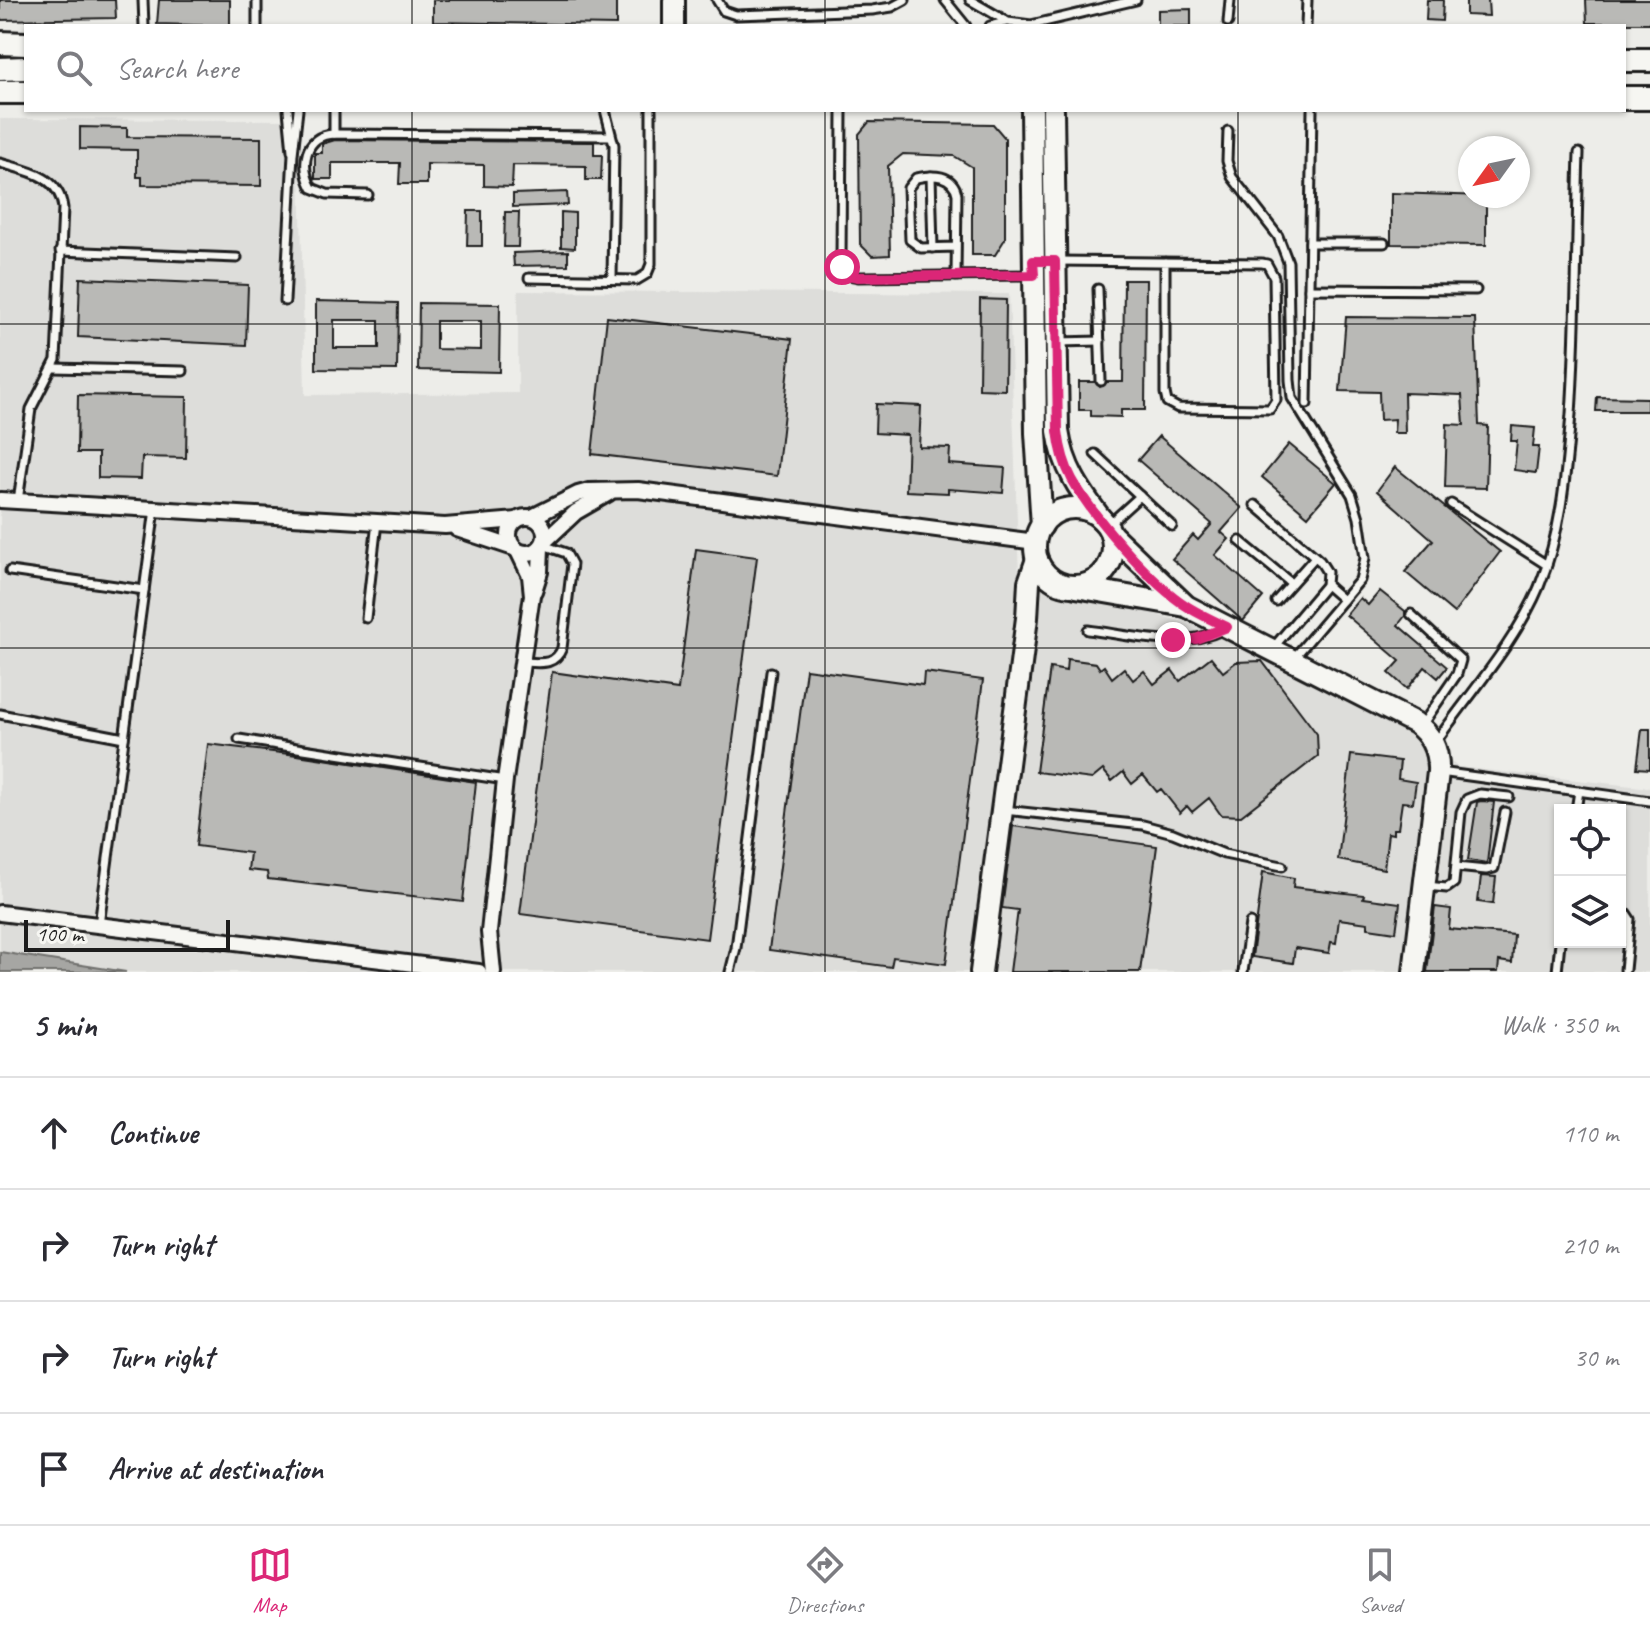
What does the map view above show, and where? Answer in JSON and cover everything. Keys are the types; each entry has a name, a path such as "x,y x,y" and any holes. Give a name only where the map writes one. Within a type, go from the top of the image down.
{"main road":[{"path":"0,43 24,44"},
{"path":"1626,60 1650,60"},
{"path":"0,69 24,68"},
{"path":"0,92 24,92"},
{"path":"1626,98 1650,98"}],"street":[{"path":"981,972 1027,618 1029,582 1038,542 1032,112"},
{"path":"1053,112 1061,449 1072,479 1106,526 1147,571 1186,606 1421,726 1434,745 1438,772 1414,972"},
{"path":"0,500 445,526 524,519 546,512 578,494 601,490 650,491 1038,542"},
{"path":"445,526 530,553 576,512 613,491"},
{"path":"1027,618 1041,598 1066,585 1096,579 1106,570 1113,546 1106,526 1081,509 1059,511 1038,542"},
{"path":"493,972 489,932 505,780 532,595 540,572 543,544 542,524 524,519"},
{"path":"524,519 510,530 511,542 527,567 532,595"},
{"path":"1038,542 1050,577 1066,585 1186,606"},
{"path":"0,913 479,972"}],"lane":[{"path":"143,0 144,24"},
{"path":"257,0 257,24"},
{"path":"717,0 724,11 736,15 872,10 902,1"},
{"path":"945,0 964,24"},
{"path":"970,0 1008,22"},
{"path":"1036,24 1136,0"},
{"path":"1228,22 1230,0"},
{"path":"1306,24 1307,0"},
{"path":"999,24 1023,24"},
{"path":"288,112 293,154"},
{"path":"285,301 298,112"},
{"path":"334,112 334,134"},
{"path":"605,112 614,145 612,279"},
{"path":"529,278 637,280 650,269 651,112"},
{"path":"842,112 841,261 844,271 858,277 956,276 1033,268 1055,261 1165,262 1262,263 1271,267 1274,277 1276,400 1270,409 1178,408 1167,402 1165,262"},
{"path":"1307,404 1312,112"},
{"path":"1228,131 1227,161 1232,177 1278,236 1288,262 1292,398 1346,485 1356,507 1365,566 1360,580 1292,660"},
{"path":"368,195 321,194 309,183 309,148 318,137 334,134 611,136"},
{"path":"1434,745 1523,619 1547,565 1563,504 1573,369 1579,153"},
{"path":"0,163 46,178 58,191 63,208 54,368 31,409 18,501"},
{"path":"931,176 933,248"},
{"path":"956,247 917,247 910,240 910,184 916,178 948,178 956,189 956,247 956,276"},
{"path":"1310,243 1384,243"},
{"path":"60,251 237,258"},
{"path":"1098,289 1101,381"},
{"path":"1309,289 1476,290"},
{"path":"1057,342 1100,341"},
{"path":"54,368 183,371"},
{"path":"1095,454 1172,526"},
{"path":"1106,526 1140,496"},
{"path":"1451,504 1547,565"},
{"path":"1255,505 1315,557 1324,567 1327,579 1326,585 1271,650"},
{"path":"99,925 155,509"},
{"path":"366,618 377,522"},
{"path":"1240,541 1291,583"},
{"path":"524,662 551,662 558,657 562,648 572,564 566,553 543,544"},
{"path":"1276,601 1315,557"},
{"path":"10,571 144,590"},
{"path":"1326,585 1343,600"},
{"path":"1411,614 1461,660 1457,674 1421,726"},
{"path":"1088,630 1185,640 1207,636 1227,627"},
{"path":"730,972 736,948 771,672"},
{"path":"0,714 124,738"},
{"path":"239,739 505,780"},
{"path":"1438,772 1650,801"},
{"path":"1577,804 1579,791"},
{"path":"1424,885 1451,886 1455,879 1464,803 1475,794 1509,797"},
{"path":"1002,809 1143,825 1173,833 1224,854 1282,866"},
{"path":"1456,867 1494,868 1505,812"},
{"path":"1625,970 1630,919 1626,913"},
{"path":"1243,972 1250,923"},
{"path":"1557,972 1559,948"}],"shaded area":[{"path":"0,119 299,120 305,395 518,393 518,291 1009,294 1019,578 1218,631 1423,742 1458,767 1650,788 1650,972 126,972 0,952"},
{"path":"0,952 126,972 0,972"}],"building":[{"path":"0,0 115,0 116,18 0,20"},
{"path":"159,0 230,0 230,24 157,24"},
{"path":"433,0 616,0 616,24 433,22"},
{"path":"1427,0 1443,0 1442,21 1426,20"},
{"path":"1466,0 1488,0 1489,16 1466,15"},
{"path":"1586,0 1650,0 1650,23 1587,23"},
{"path":"1191,9 1191,24 1158,24 1158,10"},
{"path":"869,122 993,124 1005,138 1005,239 995,255 972,255 972,167 954,156 903,154 888,166 890,255 872,256 860,244 859,134"},
{"path":"80,127 127,128 127,137 261,138 261,186 142,185 142,177 137,177 137,150 80,149"},
{"path":"335,140 594,142 594,155 602,155 601,180 586,180 586,166 513,165 512,187 484,186 484,165 427,164 427,184 399,184 400,163 332,163 332,179 315,179 315,153 322,153 322,144"},
{"path":"567,192 568,205 513,207 513,194"},
{"path":"1391,193 1458,195 1458,208 1486,208 1486,245 1391,244"},
{"path":"468,211 482,211 482,246 467,246"},
{"path":"505,212 519,212 518,247 504,247"},
{"path":"561,212 575,213 575,248 561,247"},
{"path":"568,251 568,265 514,266 513,253"},
{"path":"80,278 248,285 246,345 78,337"},
{"path":"1124,280 1146,280 1145,410 1121,410 1121,417 1091,416 1091,410 1079,410 1079,382 1095,382 1100,387 1107,382 1123,382"},
{"path":"980,299 1006,300 1005,390 979,389"},
{"path":"316,301 398,303 397,370 316,369","holes":["334,320 379,320 379,348 334,348"]},
{"path":"419,303 500,304 499,372 418,370","holes":["436,321 481,321 481,350 436,349"]},
{"path":"607,317 792,339 777,476 592,454"},
{"path":"1346,317 1475,318 1479,425 1488,426 1486,488 1445,487 1447,424 1464,425 1462,395 1404,393 1405,433 1394,433 1395,419 1380,420 1379,392 1340,391"},
{"path":"78,395 187,397 186,458 142,457 141,479 98,478 98,453 77,453"},
{"path":"1597,397 1647,398 1647,411 1596,411"},
{"path":"876,404 921,406 919,447 950,448 949,464 1005,468 1003,493 948,489 948,493 906,491 908,435 875,433"},
{"path":"1512,426 1535,428 1533,447 1539,447 1536,473 1514,470 1517,441 1511,441"},
{"path":"1159,436 1242,508 1221,532 1229,539 1215,555 1263,597 1243,621 1172,559 1193,535 1198,540 1212,524 1138,460"},
{"path":"1289,444 1336,483 1308,516 1262,477"},
{"path":"1395,467 1500,552 1454,613 1405,572 1433,540 1377,491"},
{"path":"696,549 757,557 707,939 520,914 552,672 678,690"},
{"path":"1380,591 1405,611 1398,625 1447,667 1438,678 1425,667 1407,689 1389,673 1400,661 1346,615 1360,598 1368,605"},
{"path":"1211,657 1223,672 1236,662 1262,661 1317,734 1318,756 1241,816 1221,815 1209,798 1192,812 1187,806 1180,813 1161,789 1157,792 1143,775 1132,784 1123,772 1112,781 1103,770 1092,779 1036,772 1050,668 1066,671 1067,659 1096,663 1100,669 1104,666 1112,678 1124,668 1133,680 1144,671 1154,684 1172,670 1180,681"},
{"path":"806,669 923,685 924,672 983,680 946,964 893,957 891,967 769,950"},
{"path":"1642,729 1650,729 1650,769 1637,768"},
{"path":"208,744 476,782 463,902 268,879 267,872 248,870 250,853 196,846"},
{"path":"1351,755 1400,761 1398,779 1416,782 1413,803 1402,802 1398,829 1393,829 1393,834 1388,833 1384,869 1338,860"},
{"path":"1477,802 1494,802 1487,863 1468,860"},
{"path":"1013,826 1157,846 1140,972 1010,972 1018,910 1002,908"},
{"path":"1263,872 1294,878 1293,887 1364,895 1363,898 1400,903 1396,932 1368,928 1368,923 1339,919 1336,943 1331,942 1329,953 1295,948 1293,963 1252,957"},
{"path":"1481,876 1496,877 1493,904 1478,902"},
{"path":"1435,907 1451,909 1449,929 1514,935 1512,963 1499,961 1498,972 1427,972"}],"route":[{"path":"842,267 852,277 1034,275 1033,261 1055,261 1058,431 1072,479 1111,534 1147,571 1186,606 1227,627 1196,639 1173,640"}]}
